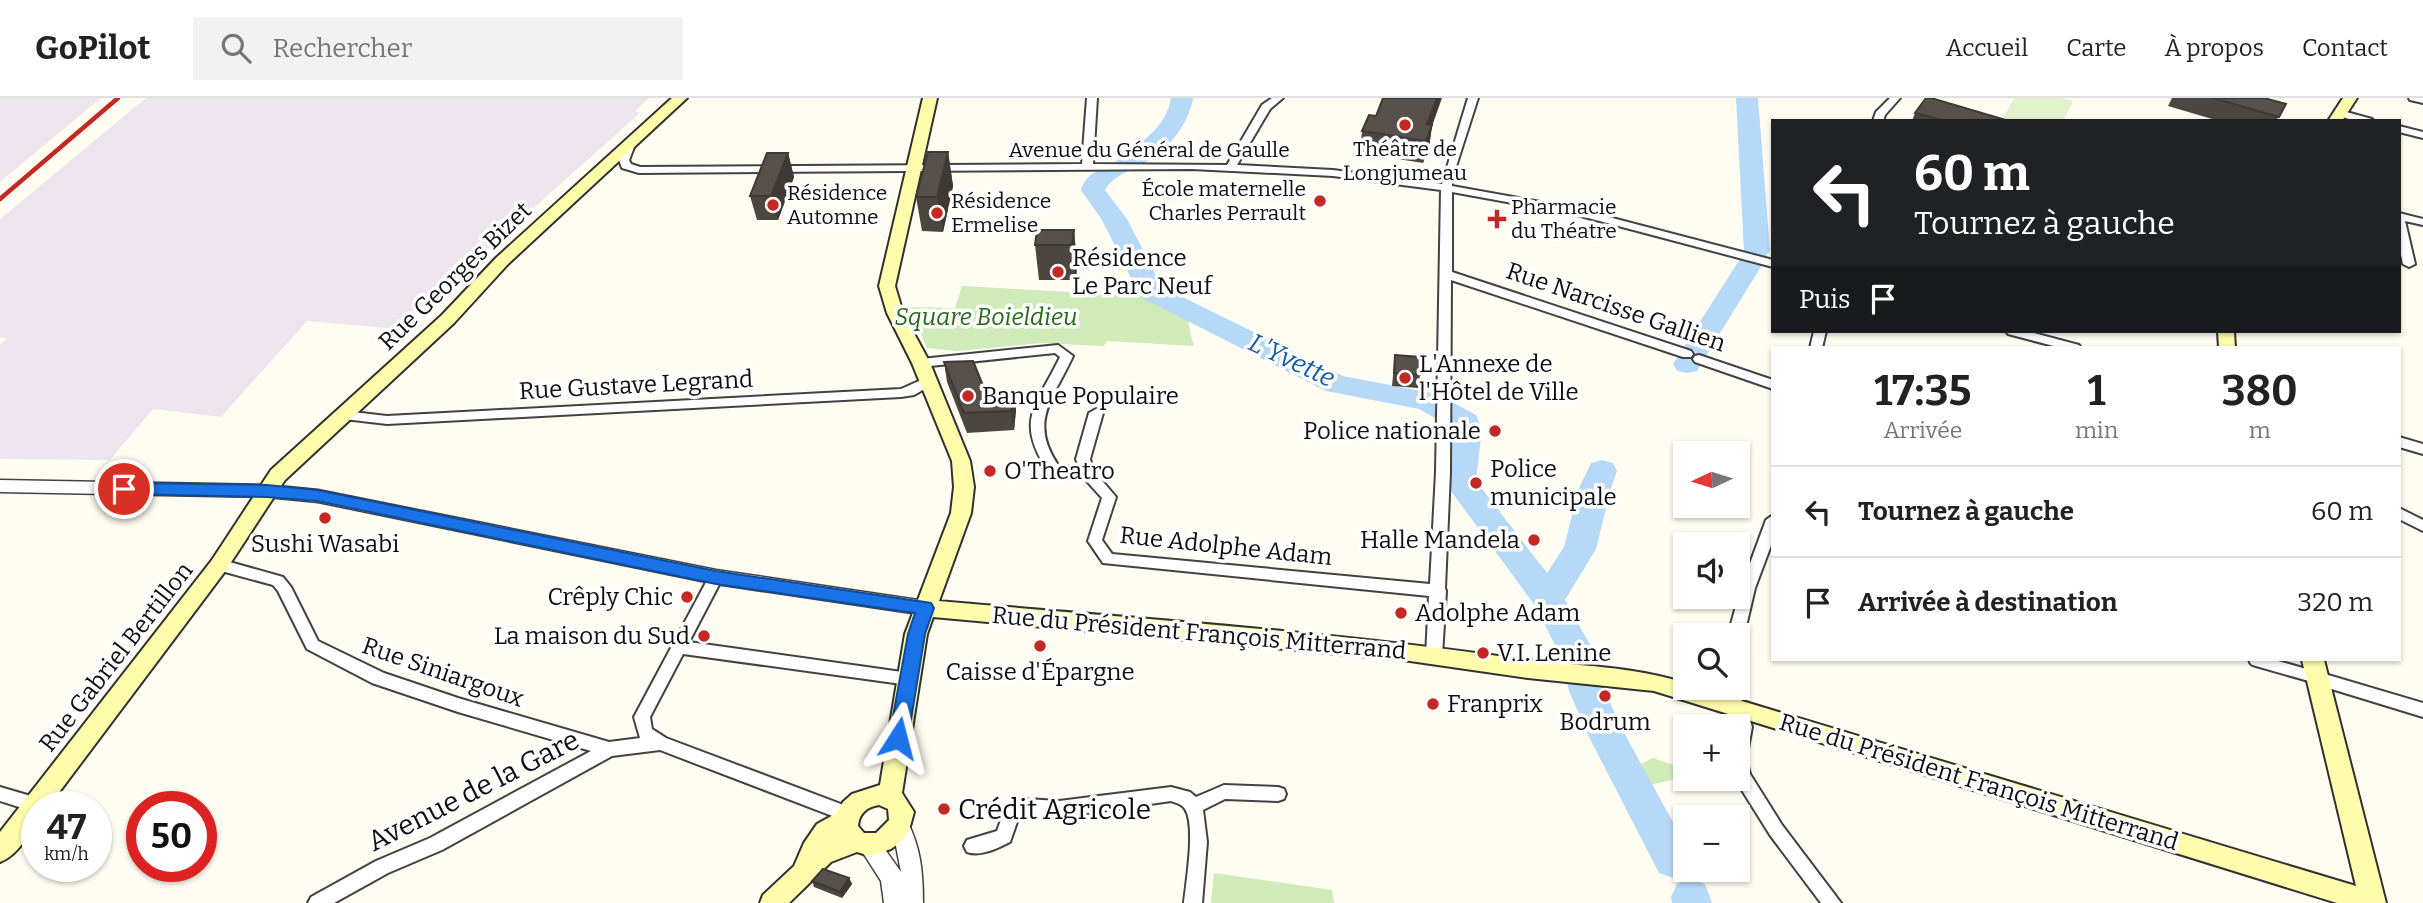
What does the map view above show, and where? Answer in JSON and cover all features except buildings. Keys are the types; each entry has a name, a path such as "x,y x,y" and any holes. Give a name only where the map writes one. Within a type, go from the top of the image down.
{"main road":[{"name":"Rue Georges Bizet","path":"267,491 278,475 456,311 502,261 680,98"},
{"path":"890,796 916,634 961,513 964,487 961,461 921,363 895,313 887,286 930,98"},
{"path":"2337,117 2350,98"},
{"name":"Rue Gabriel Bertillon","path":"45,791 219,565 267,491"},
{"name":"Rue du Président François Mitterrand","path":"925,608 1434,656 1654,682 2373,903"},
{"path":"2316,669 2373,903"},
{"path":"870,796 890,796 902,809 899,828 887,840 855,830 853,806 870,796"},
{"name":"Rue Gabriel Bertillon","path":"0,851 21,823"},
{"path":"772,903 799,874 855,830"}],"street":[{"path":"1087,167 1092,98"},
{"path":"1231,167 1264,102 1278,98"},
{"path":"1434,656 1439,591 1447,188 1455,148 1473,98"},
{"path":"1879,119 1895,98"},
{"path":"2414,98 2423,100"},
{"path":"2401,130 2423,135"},
{"name":"Avenue du Général de Gaulle","path":"631,142 624,160 625,166 639,170 1231,167 1332,173 1447,188 1592,215 1771,263"},
{"path":"2401,218 2423,222"},
{"path":"2401,227 2409,264"},
{"name":"Rue Narcisse Gallien","path":"1445,274 1771,384"},
{"path":"2019,333 2068,346"},
{"path":"921,363 1058,349 1067,356 1035,427 1042,453 1055,470 1087,472 1083,459 1096,413"},
{"name":"Rue Gustave Legrand","path":"344,415 398,419 848,396 909,392 928,381"},
{"path":"2401,443 2423,449"},
{"name":"Rue Adolphe Adam","path":"1087,472 1109,498 1095,541 1108,559 1439,591"},
{"name":"Rue du Président François Mitterrand","path":"0,486 267,491 317,496 716,577 925,608"},
{"path":"2401,514 2423,526"},
{"path":"1739,623 1748,588 1768,546"},
{"name":"Rue Siniargoux","path":"219,565 278,580 312,645 378,678 458,705 609,749"},
{"path":"716,577 642,717 645,733 660,743 855,830 892,878 895,903"},
{"path":"680,647 909,678"},
{"path":"2262,661 2316,669 2423,710"},
{"path":"1733,700 1744,727 1738,759 1742,776 1776,830 1832,903"},
{"name":"Avenue de la Gare","path":"317,903 382,867 436,844 609,749 660,743"},
{"path":"1194,806 1224,792 1278,794"},
{"path":"0,794 21,800"},
{"path":"973,846 1004,836 1011,814 1026,807 1059,809 1171,794 1184,797 1194,806 1198,819 1199,843 1192,903"},
{"path":"899,828 908,842 911,856 912,903"}],"shaded area":[{"path":"0,98 101,98 0,182"},
{"path":"146,98 649,98 635,111 640,113 398,329 307,321 221,417 153,409 110,460 0,459 0,345 7,338 0,337 0,219"}],"green space":[{"path":"2014,98 2062,98 2073,101 2064,119 2003,119"},
{"name":"Square Boieldieu","path":"962,286 1143,296 1178,286 1184,300 1194,346 1107,341 1104,346 1042,343 956,351 927,348 909,307 955,308"},
{"path":"1653,758 1673,765 1673,780 1649,785 1637,766"},
{"path":"1214,873 1332,890 1334,903 1211,903"}],"waterway":[{"name":"L'Yvette","path":"1127,163 1170,128 1176,119 1182,98"},
{"path":"1747,98 1757,251"},
{"name":"L'Yvette","path":"1114,170 1095,183 1093,190 1114,219 1151,292 1336,384 1427,401 1465,422 1467,437 1461,483 1548,599"},
{"path":"1687,364 1749,265"},
{"path":"1548,599 1580,549 1595,488 1602,471"},
{"name":"L'Yvette","path":"1548,599 1580,659 1587,691 1607,737 1673,860"},
{"name":"L'Yvette","path":"1691,897 1692,903"}],"railway":[{"path":"0,199 118,98"}],"place":[{"name":"Théâtre de Longjumeau","path":"1405,125"},
{"name":"École maternelle Charles Perrault","path":"1320,201"},
{"name":"Résidence Automne","path":"773,205"},
{"name":"Résidence Ermelise","path":"937,213"},
{"name":"Pharmacie du Théatre","path":"1497,219"},
{"name":"Résidence Le Parc Neuf","path":"1058,272"},
{"name":"L'Annexe de l'Hôtel de Ville","path":"1405,378"},
{"name":"Banque Populaire","path":"968,396"},
{"name":"Police nationale","path":"1495,431"},
{"name":"O'Theatro","path":"990,471"},
{"name":"Police municipale","path":"1476,483"},
{"name":"Sushi Wasabi","path":"325,518"},
{"name":"Halle Mandela","path":"1534,540"},
{"name":"Crêply Chic","path":"687,597"},
{"name":"Adolphe Adam","path":"1401,613"},
{"name":"La maison du Sud","path":"704,636"},
{"name":"Caisse d'Épargne","path":"1040,646"},
{"name":"V.I. Lenine","path":"1483,653"},
{"name":"Bodrum","path":"1605,696"},
{"name":"Franprix","path":"1433,704"},
{"name":"Crédit Agricole","path":"944,809"}],"route":[{"path":"124,489 299,493 716,577 925,608 916,634 898,738"}]}
